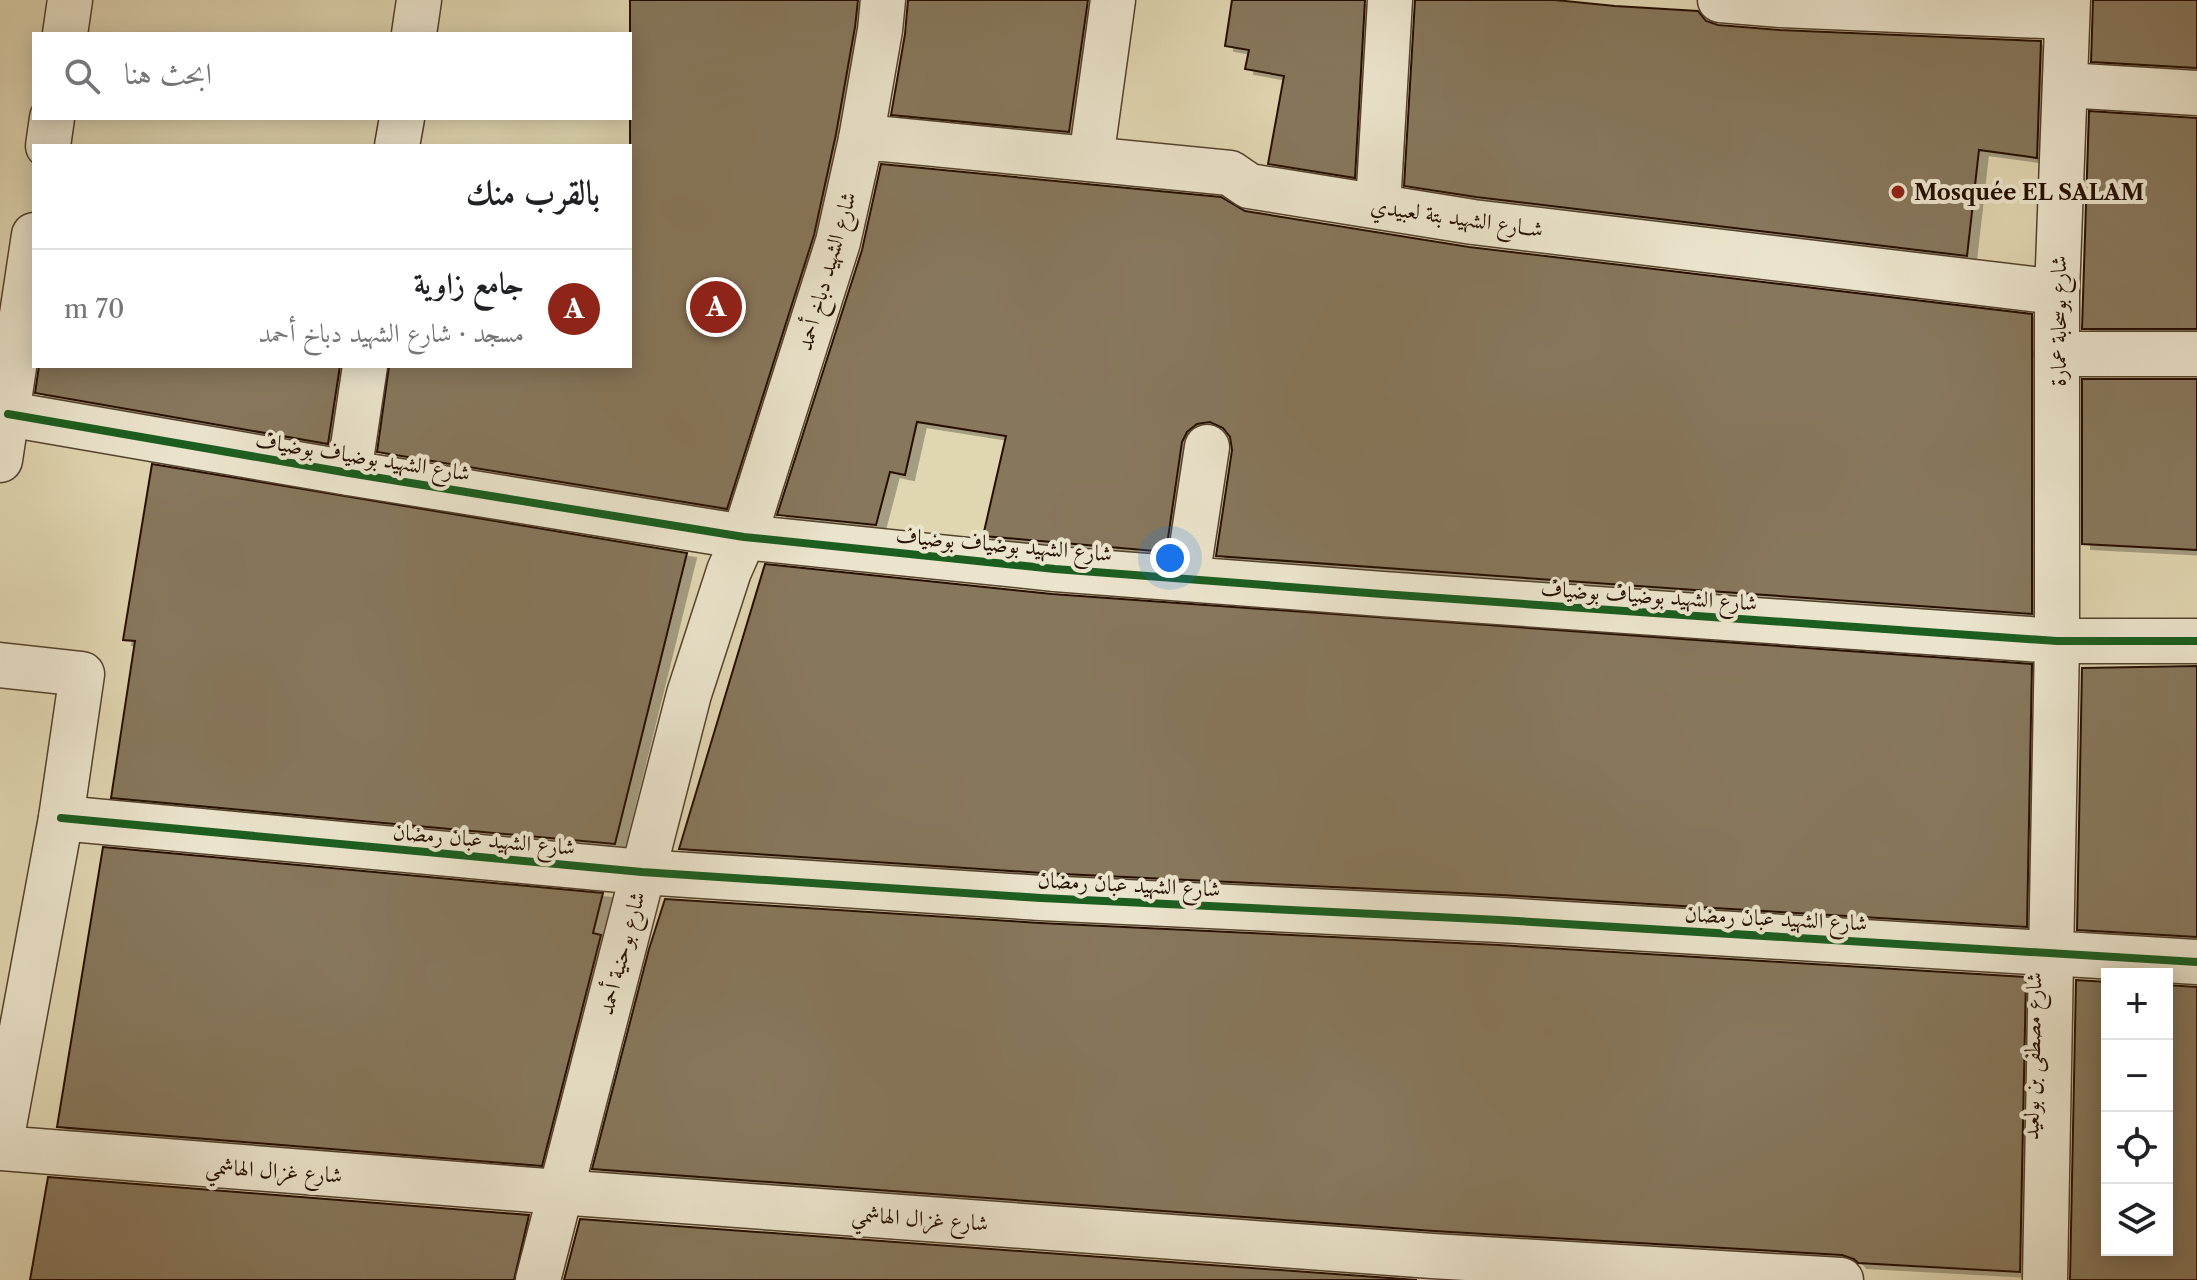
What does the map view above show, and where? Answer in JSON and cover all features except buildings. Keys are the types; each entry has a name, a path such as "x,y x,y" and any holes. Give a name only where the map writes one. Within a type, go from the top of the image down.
{"street":[{"path":"65,32 70,0"},
{"path":"414,32 419,0"},
{"name":"شارع الشهيد دباخ أحمد","path":"744,537 838,242 861,139 883,0"},
{"path":"1091,159 1113,0"},
{"path":"1378,206 1390,0"},
{"path":"1720,0 2068,8"},
{"name":"شارع بوسحابة عمارة","path":"2057,641 2057,292 2068,8"},
{"path":"2065,85 2197,93"},
{"path":"48,144 52,120"},
{"path":"397,144 402,120"},
{"name":"شــارع الشهيد بتة لعبيدي","path":"861,139 1230,173 1249,186 1473,222 2057,292"},
{"path":"0,460 32,249"},
{"path":"2057,354 2197,354"},
{"path":"349,473 365,368"},
{"name":"شارع الشهيد بوضياف بوضياف","path":"8,414 744,537 1055,569 1382,594 2057,641 2197,641"},
{"path":"1187,579 1207,447"},
{"name":"شارع بوحنية أحمد","path":"538,1280 689,694 729,571 744,537"},
{"name":"شارع مصطفى بن بولعيد","path":"2045,1280 2057,641"},
{"path":"0,665 82,674 61,818 0,1148"},
{"name":"شارع الشهيد عبان رمضان","path":"61,818 642,872 1041,898 1516,921 2197,962"},
{"name":"شارع غزال الهاشمي","path":"0,1148 1432,1256 1841,1280"}],"cycle path":[{"path":"8,414 744,537 1055,569 1382,594 2057,641 2197,641"},
{"path":"61,818 642,872 1041,898 1500,920 2197,962"}],"place":[{"name":"Mosquée EL SALAM","path":"1898,192"},
{"name":"جامع زاوية","path":"716,307"}]}
